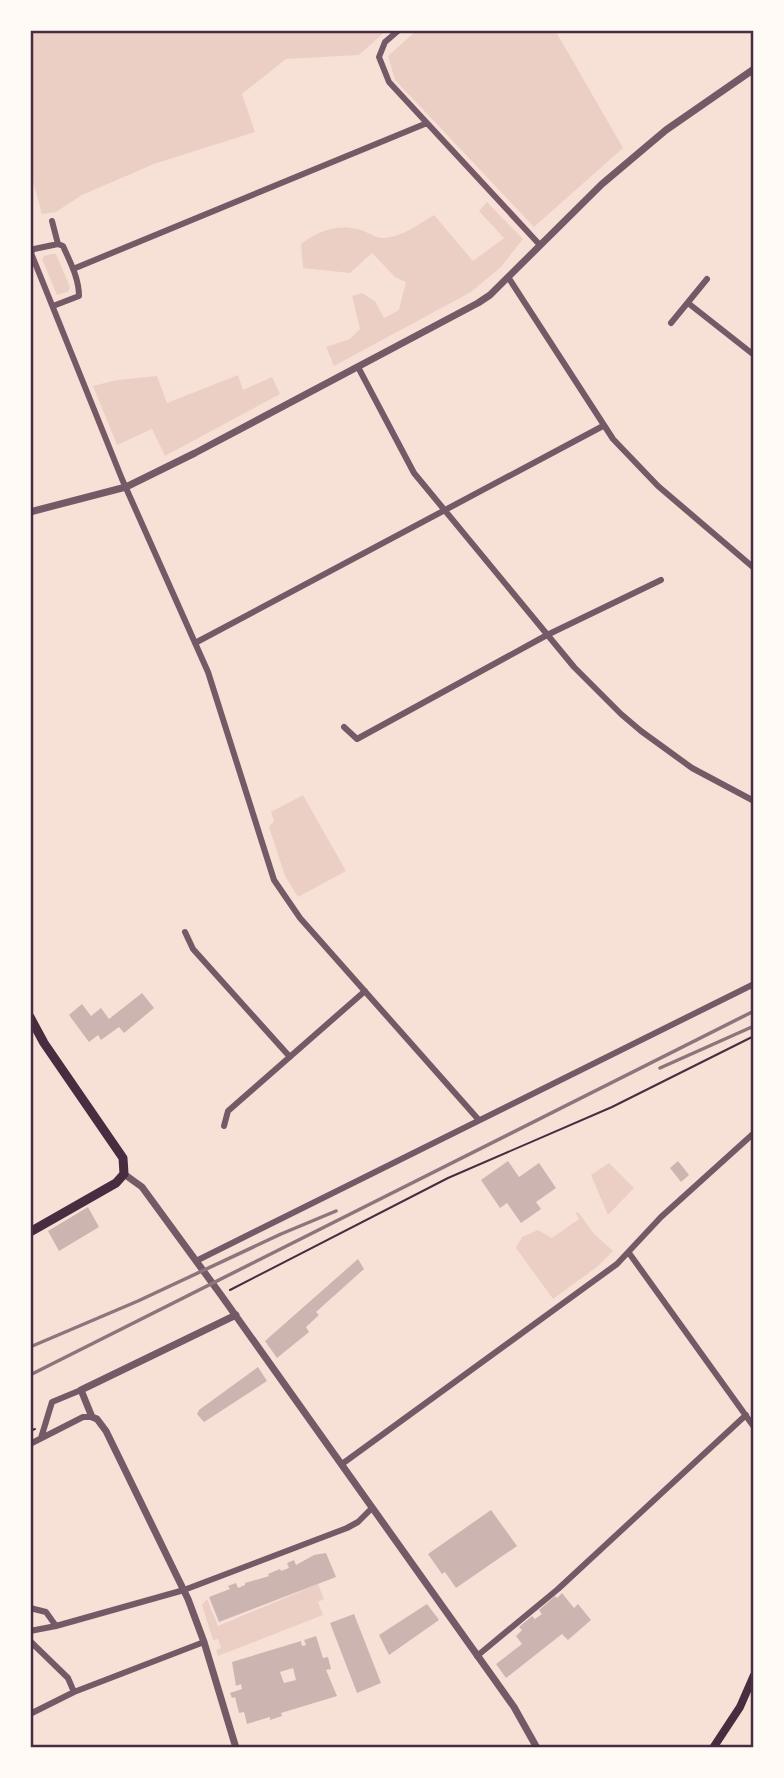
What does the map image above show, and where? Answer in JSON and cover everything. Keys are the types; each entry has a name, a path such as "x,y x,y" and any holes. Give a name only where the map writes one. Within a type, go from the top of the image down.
{"main road":[{"path":"30,1017 44,1043 123,1158 124,1174 116,1183 30,1232"},
{"path":"713,1748 740,1707 754,1675"}],"street":[{"path":"399,30 385,43 379,58 389,82 539,244"},
{"path":"30,512 126,487 478,303 602,184 666,130 754,69"},
{"path":"73,269 427,123"},
{"path":"52,221 58,244"},
{"path":"53,306 79,296 79,286 73,269 63,246 58,244 34,249 30,253 126,487 208,672 274,880 300,918 478,1119"},
{"path":"508,277 613,439 658,486 754,568"},
{"path":"671,323 707,279"},
{"path":"688,303 754,355"},
{"path":"358,367 414,473 547,635 603,698 641,731 692,768 754,801"},
{"path":"195,643 446,512 603,426"},
{"path":"345,727 357,739 547,635 661,580"},
{"path":"184,932 193,949 290,1057"},
{"path":"196,1261 754,984"},
{"path":"224,1126 228,1111 365,991"},
{"path":"342,1464 629,1253 661,1217 754,1133"},
{"path":"124,1174 142,1187 236,1315 523,1721 537,1748"},
{"path":"629,1253 754,1427"},
{"path":"41,1438 52,1402 236,1315"},
{"path":"80,1390 92,1417"},
{"path":"477,1656 563,1584 746,1415"},
{"path":"30,1444 83,1417 97,1419 106,1431 184,1590 204,1642 236,1748"},
{"path":"30,1631 184,1590 347,1528 358,1522 372,1508"},
{"path":"30,1608 47,1612 56,1626"},
{"path":"30,1641 68,1678 74,1692"},
{"path":"30,1714 74,1692 204,1642"}],"path":[{"path":"221,1295 448,1178 612,1107 754,1036"}],"shaded area":[{"path":"30,30 387,30 359,55 286,59 242,94 255,132 154,164 82,195 56,212 42,214 30,171"},
{"path":"417,30 555,30 623,148 534,227 395,80 388,56"},
{"path":"487,202 523,239 501,267 471,292 334,366 326,347 350,339 360,329 352,296 362,293 375,301 384,318 399,310 406,282 395,277 372,253 350,273 303,268 301,244 321,232 342,227 358,229 381,238 391,237 410,230 434,215 473,261 504,238 479,211"},
{"path":"56,254 70,287 68,292 57,295 42,259"},
{"path":"238,375 243,390 272,377 280,394 165,456 152,429 117,445 93,386 117,380 157,376 167,403"},
{"path":"303,795 346,871 298,897 285,876 269,827 274,821 271,812"},
{"path":"609,1163 634,1188 608,1215 591,1175"},
{"path":"575,1212 579,1213 594,1234 613,1251 598,1266 553,1299 516,1248 522,1237 538,1230 552,1238 579,1219"},
{"path":"318,1584 324,1599 318,1602 323,1615 218,1656 216,1650 221,1648 218,1639 213,1640 202,1605 207,1599 218,1626"}],"building":[{"path":"142,993 154,1008 124,1033 119,1027 101,1040 98,1035 89,1042 69,1015 82,1004 91,1016 101,1008 109,1019"},
{"path":"508,1161 519,1177 539,1163 556,1188 536,1202 541,1209 521,1223 507,1203 500,1208 481,1180"},
{"path":"678,1161 689,1175 681,1182 670,1168"},
{"path":"88,1207 99,1227 59,1251 48,1231"},
{"path":"358,1259 364,1269 316,1312 319,1315 306,1327 309,1332 277,1358 265,1341"},
{"path":"258,1367 267,1381 204,1422 197,1414 199,1410"},
{"path":"491,1510 517,1546 456,1588 428,1554"},
{"path":"326,1553 336,1577 219,1622 209,1597 230,1589 228,1586 236,1583 238,1588 280,1569 289,1568 287,1563 294,1560 296,1565 314,1555"},
{"path":"562,1593 574,1608 578,1604 591,1620 568,1640 562,1634 506,1678 496,1664 522,1644 516,1636 522,1630 519,1627 532,1616 535,1619 542,1614 539,1610"},
{"path":"427,1604 439,1620 389,1655 379,1635"},
{"path":"354,1614 381,1683 357,1693 330,1623"},
{"path":"316,1636 323,1658 328,1657 331,1669 326,1670 337,1696 281,1713 282,1716 270,1720 270,1717 247,1724 244,1712 239,1713 235,1697 232,1698 230,1693 242,1689 241,1684 236,1686 232,1662 301,1641 302,1646 306,1645 304,1640","holes":["293,1668 296,1680 284,1683 280,1672"]}],"railway":[{"path":"30,1375 754,1011"},
{"path":"660,1068 754,1026"},
{"path":"30,1347 336,1211"}]}
